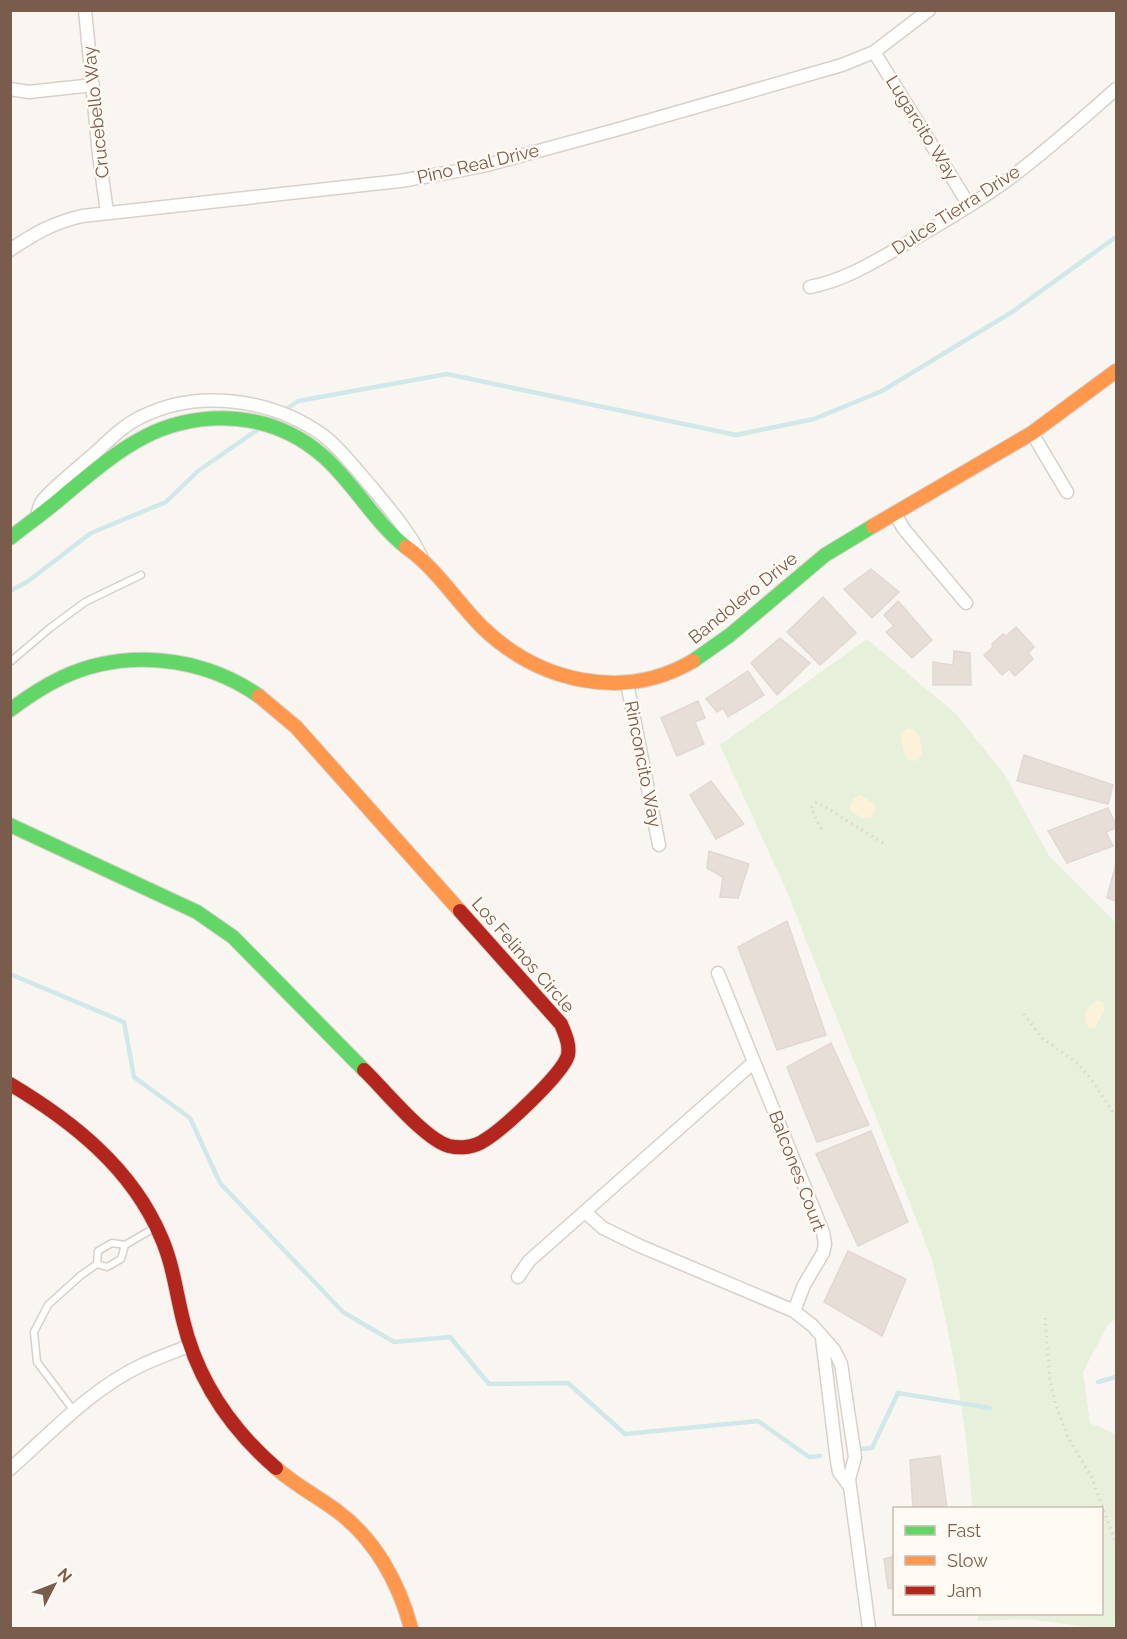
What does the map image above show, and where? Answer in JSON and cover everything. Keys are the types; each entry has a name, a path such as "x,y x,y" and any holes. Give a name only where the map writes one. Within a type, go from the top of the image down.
{"street":[{"name":"Crucebello Way","path":"86,10 107,212"},
{"name":"Pino Real Drive","path":"10,250 55,223 107,212 400,181 487,165 822,71 874,52 929,10"},
{"name":"Lugarcito Way","path":"874,52 969,205"},
{"path":"10,89 30,92 93,85"},
{"name":"Dulce Tierra Drive","path":"810,287 853,274 969,205 1019,171 1116,89"},
{"name":"Bandolero Drive","path":"10,538 57,502 91,471 159,428 191,419 216,417 267,424 292,434 323,456 402,544 421,557 488,632 509,650 530,664 568,679 589,683 627,683 654,678 693,662 717,645 795,577 833,550 1032,433 1116,372"},
{"name":"Bandolero Drive","path":"37,516 42,501 105,443 140,417 155,410 180,404 202,401 240,402 262,405 296,420 325,437 363,477 411,535 421,557"},
{"path":"1032,433 1067,492"},
{"path":"895,513 903,528 966,603"},
{"name":"Los Felinos Circle","path":"10,710 34,691 69,674 102,664 141,659 183,663 241,684 268,702 296,727 561,1024 569,1045 567,1060 556,1075 485,1140 475,1146 458,1148 443,1144 429,1135 221,927 197,912 10,825"},
{"name":"Rinconcito Way","path":"627,683 659,845"},
{"name":"Balcones Court","path":"718,973 823,1232 825,1244 823,1253 804,1285 794,1311"},
{"path":"518,1276 529,1261 754,1062"},
{"path":"10,1084 65,1118 107,1154 126,1177 156,1227 171,1263 185,1328 191,1345 223,1409 254,1449 285,1476 343,1515 377,1552 399,1590 411,1629"},
{"path":"585,1212 603,1228 640,1246 794,1311 813,1326 834,1350 842,1364 855,1457 849,1473 849,1487 869,1629"},
{"path":"822,1338 833,1439 839,1472 849,1487"},
{"path":"10,1469 104,1387 138,1367 191,1345"},
{"path":"833,1439 852,1436"}],"lane":[{"path":"10,662 85,602 141,575"},
{"path":"98,1263 98,1251 112,1243 125,1245 156,1227"},
{"path":"98,1263 106,1267 121,1259 125,1245"},
{"path":"74,1411 37,1362 34,1332 48,1305 98,1263"}],"path":[{"path":"821,830 811,808 817,801 883,843"},
{"path":"1024,1014 1042,1038 1077,1064 1116,1116"},
{"path":"1045,1318 1050,1381 1057,1409 1068,1437 1092,1478 1103,1507"},
{"path":"1103,1508 1116,1544"},
{"path":"1116,1603 1116,1619"}],"green space":[{"path":"867,639 956,714 1004,774 1049,856 1116,923 1116,1318 1107,1326 1083,1372 1090,1423 1116,1434 1116,1628 1096,1628 1027,1619 978,1621 978,1615 1103,1615 1103,1507 972,1507 967,1445 958,1383 932,1259 788,894 720,745"}],"sand":[{"path":"908,728 913,729 920,738 922,755 916,761 908,760 904,754 900,733"},
{"path":"860,795 875,804 876,810 871,817 862,818 849,810 853,798"},
{"path":"1100,1001 1104,1004 1104,1010 1095,1028 1089,1028 1086,1019 1087,1011 1092,1004"}],"building":[{"path":"871,569 899,592 872,618 844,589"},
{"path":"823,597 856,633 820,665 787,632"},
{"path":"898,601 932,640 912,658 886,632 894,626 884,615"},
{"path":"1016,627 1034,647 1028,653 1033,659 1015,676 1009,669 1002,675 984,655 1003,634 1006,636"},
{"path":"780,638 810,663 777,695 751,663"},
{"path":"954,651 970,653 971,685 933,685 933,662 953,665"},
{"path":"748,671 764,695 728,717 723,708 717,712 706,699"},
{"path":"698,701 705,718 695,722 704,744 677,756 661,718"},
{"path":"1024,755 1113,785 1108,804 1017,781"},
{"path":"711,781 744,824 716,839 690,795"},
{"path":"1108,808 1116,825 1116,828 1106,832 1113,846 1067,863 1048,831"},
{"path":"709,851 749,864 738,898 720,897 723,877 707,868"},
{"path":"1116,863 1116,901 1107,898"},
{"path":"787,921 826,1035 777,1050 738,947"},
{"path":"831,1043 869,1125 817,1142 787,1067"},
{"path":"871,1131 908,1222 858,1246 816,1154"},
{"path":"848,1251 906,1279 882,1336 824,1302"},
{"path":"940,1456 947,1507 913,1507 910,1460"},
{"path":"893,1556 893,1589 888,1588 884,1559"}],"waterway":[{"path":"270,421 298,401 447,374 736,435 814,419 882,391 1012,312 1116,237"},
{"path":"10,591 27,582 91,533 166,502 198,471 260,428"},
{"path":"10,974 124,1022 134,1077 190,1118 220,1183 343,1312 394,1342 450,1337 489,1384 568,1383 625,1434 758,1421 809,1457 820,1456"},
{"path":"1098,1382 1116,1377"},
{"path":"860,1449 872,1448 898,1393 990,1408"}],"traffic: fast":[{"path":"10,538 106,462 144,437 187,422 237,419 272,426 314,449 345,478 384,526 406,547"},
{"path":"693,661 730,635 825,555 873,526"},
{"path":"10,710 61,678 85,669 136,660 188,665 213,672 259,696"},
{"path":"10,825 197,912 233,937 364,1070"}],"traffic: slow":[{"path":"873,526 1032,433 1116,371"},
{"path":"406,547 437,575 482,627 505,646 555,673 583,680 611,683 639,681 666,674 693,661"},
{"path":"259,696 296,727 460,911"},
{"path":"276,1468 351,1522 374,1548 400,1595 411,1628"}],"traffic: jam":[{"path":"364,1070 428,1134 449,1146 463,1147 481,1142 505,1125 564,1064 568,1055 568,1047 561,1024 460,911"},
{"path":"10,1084 77,1130 98,1148 134,1189 149,1212 165,1247 189,1342 197,1363 230,1420 276,1468"}]}
